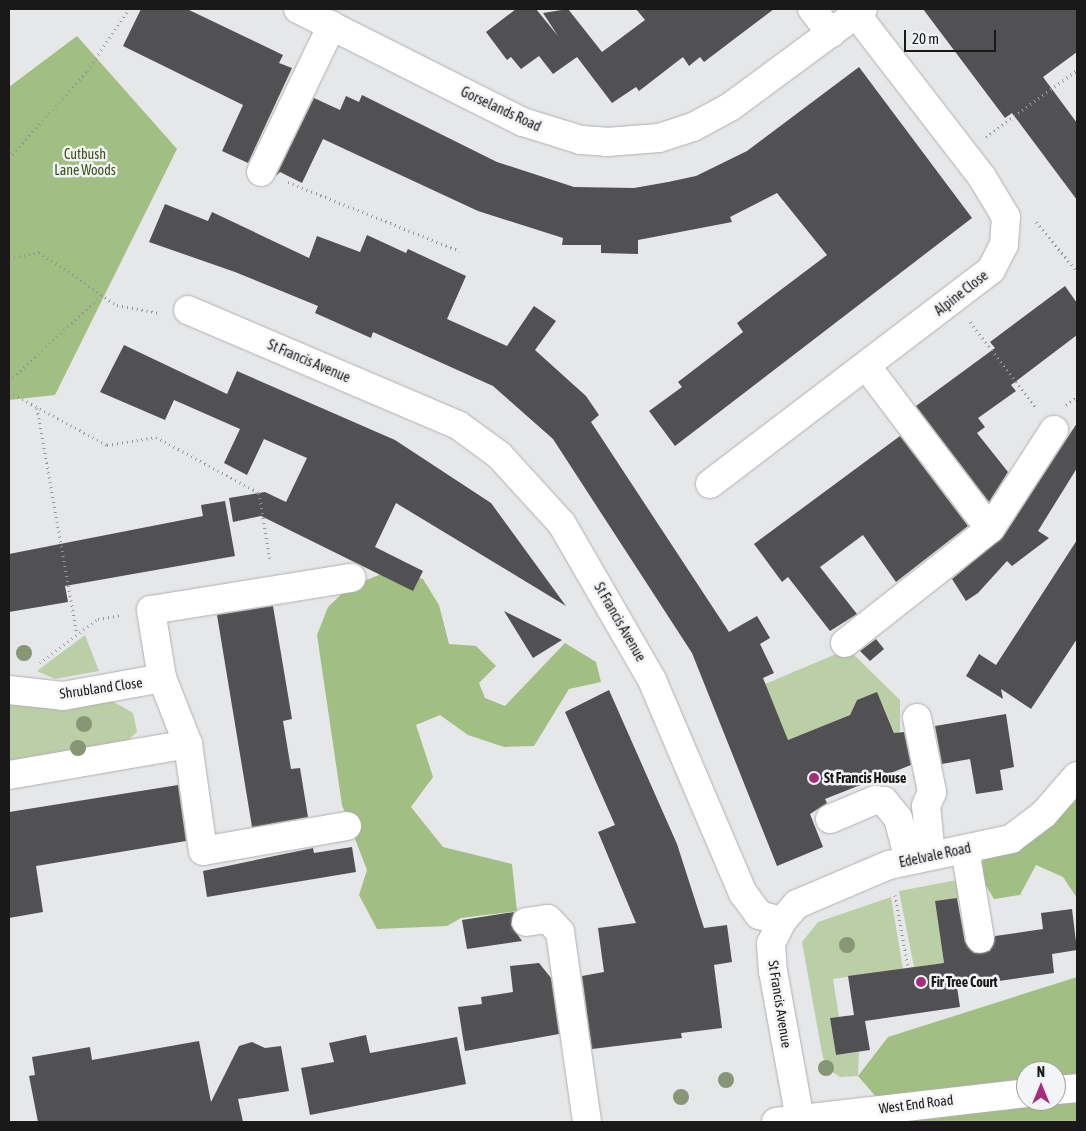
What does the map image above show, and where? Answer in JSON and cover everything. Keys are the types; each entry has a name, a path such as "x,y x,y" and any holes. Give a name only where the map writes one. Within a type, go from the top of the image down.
{"street":[{"name":"Gorselands Road","path":"298,9 523,122 581,140 607,142 659,138 693,127 730,107 859,11"},
{"path":"812,9 830,33"},
{"path":"859,11 964,154 1006,217"},
{"path":"262,172 332,25"},
{"name":"Alpine Close","path":"710,484 991,270 1004,244 1006,217"},
{"name":"St Francis Avenue","path":"188,310 458,425 499,455 536,492 562,524 652,680 743,893 759,915 782,920 771,944 788,1120"},
{"path":"867,366 990,529"},
{"path":"845,643 990,529 1054,430"},
{"path":"151,610 351,578"},
{"name":"Shrubland Close","path":"151,610 162,678 188,744 203,851 347,826"},
{"name":"Shrubland Close","path":"9,690 62,696 162,678"},
{"path":"910,860 932,792 917,718"},
{"path":"9,774 188,744"},
{"name":"Edelvale Road","path":"782,920 796,904 910,860 1011,839 1044,814 1077,776"},
{"path":"830,819 875,800 884,801 898,818 910,860"},
{"path":"965,849 980,939"},
{"path":"526,922 548,919 560,932 587,1122"},
{"name":"West End Road","path":"788,1120 836,1118 1016,1094"}],"path":[{"path":"9,158 87,71 129,9"},
{"path":"964,154 1077,70"},
{"path":"262,172 460,251"},
{"path":"1006,217 1030,215 1077,271"},
{"path":"9,258 39,252 117,304 175,316 188,310"},
{"path":"9,381 102,295"},
{"path":"953,300 1054,430"},
{"path":"9,392 107,445 156,437 258,493 274,591"},
{"path":"37,408 77,635"},
{"path":"31,670 98,619 151,610"},
{"path":"908,967 910,860"}],"green space":[{"name":"Cutbush Lane Woods","path":"77,36 177,149 55,395 9,400 9,87"},
{"path":"384,566 423,579 439,605 449,644 476,646 496,666 479,683 485,698 505,706 565,643 596,662 601,682 569,689 534,746 504,747 468,735 440,715 416,725 433,777 411,807 443,847 512,864 517,911 461,918 447,926 377,929 359,895 367,870 342,805 317,635 328,607 349,587 379,575"},
{"path":"85,635 99,671 55,679 37,671"},
{"path":"848,649 900,700 900,731 895,734 881,701 867,696 857,700 850,715 788,740 765,684"},
{"path":"114,702 133,713 137,732 117,750 9,770 9,704"},
{"path":"1077,797 1077,898 1063,877 1036,865 1020,895 994,899 977,871 987,852"},
{"path":"957,880 959,898 935,902 944,963 914,967 899,891"},
{"path":"891,897 903,969 833,979 839,1017 830,1018 836,1055 859,1052 858,1076 840,1077 826,1068 802,942 818,922"},
{"path":"1077,977 1077,1122 776,1122 885,1107 858,1076 888,1037"}],"building":[{"path":"141,9 187,9 283,55 279,63 292,68 248,163 222,151 243,105 123,46"},
{"path":"516,9 536,9 558,36 543,13 568,9 602,52 645,20 636,9 774,9 704,62 700,57 689,66 683,57 639,91 636,87 612,103 577,57 553,74 539,56 521,69 511,57 507,60 486,32"},
{"path":"923,9 1077,9 1077,52 1043,77 1077,123 1077,200 1012,113 1005,118"},
{"path":"859,67 972,218 675,446 649,411 682,387 678,382 743,332 737,323 827,255 777,193 730,217 732,222 638,240 638,254 601,253 601,245 562,245 563,238 478,211 323,139 302,183 280,172 276,176 314,98 340,110 346,96 359,102 362,95 497,162 574,187 634,188 668,182 696,176 747,151"},
{"path":"165,204 208,221 212,212 309,258 317,236 360,252 367,235 406,253 408,249 466,276 447,319 507,346 534,306 556,321 535,350 586,396 599,415 591,422 729,632 757,616 770,638 760,644 774,673 763,678 788,740 850,715 857,700 877,692 894,733 904,732 911,765 825,799 827,803 810,814 823,847 777,866 692,653 553,439 493,386 373,332 371,338 315,313 318,306 235,272 149,242"},
{"path":"1065,286 1077,303 1077,335 1011,385 1016,391 978,418 985,427 977,433 1008,472 989,502 916,406 995,348 990,342"},
{"path":"124,345 227,394 237,371 395,440 491,503 566,606 396,503 375,547 423,571 413,591 261,516 233,522 229,498 265,492 286,502 307,458 264,439 247,475 224,463 240,429 174,400 165,420 100,392"},
{"path":"1077,423 1077,468 1038,531 1049,538 1012,566 1007,561 978,593 966,601 952,579 1003,537"},
{"path":"900,436 968,526 896,582 863,535 820,567 857,614 830,631 788,577 782,582 754,544"},
{"path":"225,501 235,556 65,586 68,602 9,612 9,554 203,516 201,505"},
{"path":"1077,540 1077,639 1031,709 1001,689 1003,699 966,676 979,654 996,665"},
{"path":"273,606 292,719 283,721 291,769 300,768 308,817 252,827 217,615"},
{"path":"504,611 562,640 533,658"},
{"path":"876,639 884,649 870,661 860,651"},
{"path":"609,690 677,844 704,928 727,925 732,962 714,965 722,1028 681,1033 682,1038 592,1049 582,976 604,972 598,928 636,923 598,832 615,825 565,712"},
{"path":"1006,714 1014,767 1000,770 1003,790 976,794 970,759 942,764 935,726"},
{"path":"178,785 186,841 36,866 43,912 9,918 9,812"},
{"path":"352,847 356,872 207,897 203,871 313,848 314,853"},
{"name":"Fir Tree Court","path":"957,898 965,942 974,953 990,951 995,936 1043,929 1041,913 1072,909 1077,950 1052,954 1054,973 957,987 960,1007 865,1021 870,1050 836,1055 830,1018 854,1015 848,976 944,963 935,901"},
{"path":"514,912 511,925 522,941 467,949 462,920"},
{"path":"539,963 551,978 559,1034 465,1051 458,1007 482,1004 481,997 513,992 510,966"},
{"path":"366,1035 370,1053 457,1037 466,1084 310,1115 301,1068 334,1062 329,1043"},
{"path":"199,1041 211,1102 239,1046 252,1042 265,1048 281,1046 289,1091 238,1099 243,1122 38,1122 29,1076 35,1075 32,1057 90,1047 92,1060"}],"place":[{"name":"St Francis House","path":"814,778"},
{"name":"Fir Tree Court","path":"921,982"}]}
